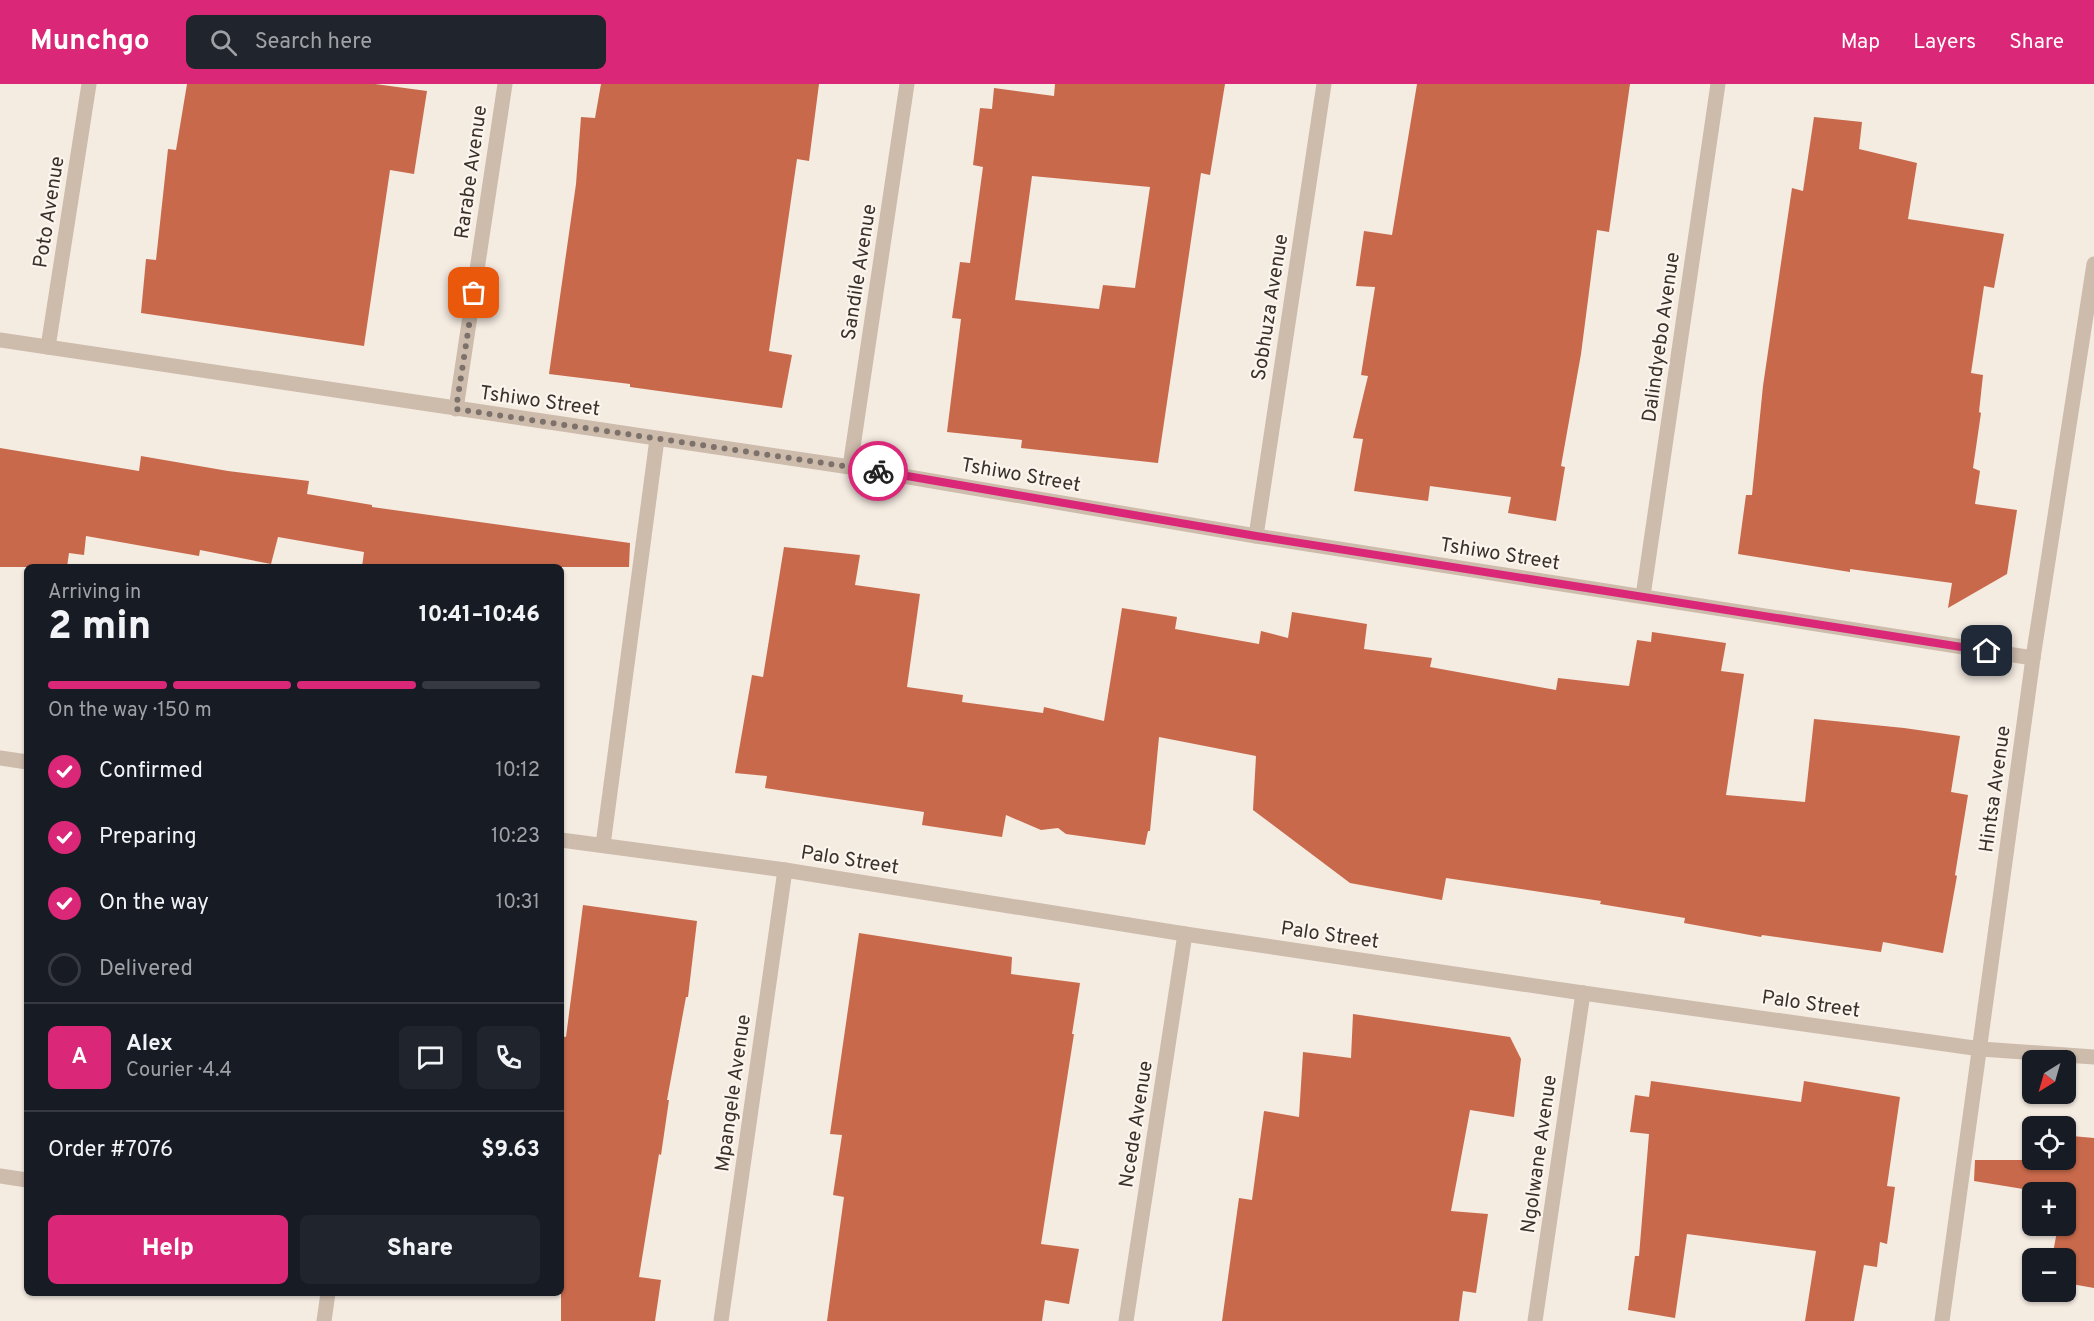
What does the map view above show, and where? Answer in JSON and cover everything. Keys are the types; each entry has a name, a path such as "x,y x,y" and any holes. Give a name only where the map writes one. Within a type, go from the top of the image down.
{"street":[{"name":"Poto Avenue","path":"48,347 88,84"},
{"name":"Rarabe Avenue","path":"456,409 505,84"},
{"name":"Sandile Avenue","path":"850,467 907,84"},
{"name":"Sobhuza Avenue","path":"1256,536 1323,84"},
{"name":"Dalindyebo Avenue","path":"1643,596 1718,84"},
{"name":"Hintsa Avenue","path":"1942,1321 2033,658 2094,264"},
{"name":"Tshiwo Street","path":"0,340 850,467 1256,536 2033,658"},
{"path":"603,844 657,438"},
{"path":"0,758 24,762"},
{"name":"Palo Street","path":"564,840 785,870 1185,934 1583,993 1981,1048 2094,1057"},
{"name":"Mpangele Avenue","path":"721,1321 785,870"},
{"name":"Ncede Avenue","path":"1126,1321 1185,934"},
{"name":"Ngolwane Avenue","path":"1535,1321 1583,993"},
{"path":"0,1176 24,1180"},
{"path":"324,1321 328,1296"}],"building":[{"path":"187,84 375,84 427,91 414,174 390,170 364,346 141,313 146,259 156,260 168,149 176,150"},
{"path":"601,84 819,84 809,161 797,159 769,351 792,355 782,408 630,387 630,384 549,374 576,184 581,117 595,118"},
{"path":"1055,84 1225,84 1210,175 1201,173 1158,463 1021,448 1022,440 947,432 961,319 952,318 960,262 970,263 983,167 973,165 980,108 992,109 994,88 1054,96","holes":["1032,176 1150,187 1135,288 1103,285 1099,309 1015,300"]},
{"path":"1417,84 1630,84 1609,232 1597,230 1581,354 1561,466 1565,467 1556,521 1508,513 1511,497 1430,486 1428,501 1354,491 1363,439 1353,438 1368,376 1361,375 1375,287 1356,286 1364,231 1392,235"},
{"path":"1814,117 1862,122 1859,149 1917,163 1908,219 2004,234 1994,288 1984,286 1971,373 1983,375 1979,412 1981,413 1973,468 1980,471 1975,504 2017,510 2007,574 1948,608 1952,583 1850,569 1850,572 1738,554 1746,495 1752,495 1763,386 1792,188 1803,191"},
{"path":"0,448 139,471 141,456 228,471 309,481 307,494 372,505 372,507 630,543 629,567 564,567 564,564 362,564 364,552 278,537 271,564 200,550 199,556 86,536 84,555 69,553 67,564 24,564 24,567 0,567"},
{"path":"784,547 860,555 855,585 920,594 907,687 963,695 962,702 1043,713 1044,707 1104,721 1122,608 1177,617 1175,629 1259,644 1261,631 1288,638 1292,612 1367,624 1364,649 1432,658 1430,667 1556,690 1558,678 1629,686 1637,640 1651,642 1652,632 1726,643 1721,671 1744,674 1726,795 1805,802 1814,719 1960,736 1951,792 1968,795 1943,953 1883,942 1881,952 1762,935 1761,937 1684,923 1685,918 1600,904 1601,901 1446,878 1442,900 1350,883 1253,810 1256,756 1159,737 1150,831 1148,831 1145,845 1066,834 1058,828 1041,830 1006,815 1002,837 922,825 924,812 765,788 767,776 735,773 752,675 763,677"},
{"path":"583,905 697,921 688,997 686,997 667,1100 669,1100 661,1155 659,1154 639,1277 661,1280 655,1321 561,1321 561,1296 564,1296 564,1037 566,1037"},
{"path":"859,933 1012,957 1011,974 1080,983 1041,1244 1079,1249 1069,1304 1045,1300 1042,1321 827,1321 844,1197 833,1195 842,1135 830,1134"},
{"path":"1353,1014 1510,1037 1521,1059 1514,1117 1470,1110 1451,1211 1488,1214 1476,1293 1463,1291 1459,1321 1222,1321 1239,1198 1252,1200 1264,1111 1299,1117 1303,1052 1351,1058"},
{"path":"1651,1081 1801,1102 1804,1081 1900,1097 1887,1186 1895,1187 1887,1244 1880,1242 1877,1267 1864,1265 1854,1321 1805,1321 1816,1251 1687,1234 1675,1318 1628,1310 1635,1256 1639,1256 1649,1134 1630,1132 1635,1095 1649,1097"},
{"path":"2076,1136 2094,1138 2094,1288 2076,1285 2076,1248 2054,1248 2056,1236 2076,1236 2076,1182 2022,1182 2022,1189 1974,1181 1975,1160 2022,1160 2022,1170 2076,1170"}],"way so far":[{"path":"474,293 456,409 878,471"}],"route":[{"path":"878,471 1256,536 1987,651"}]}
